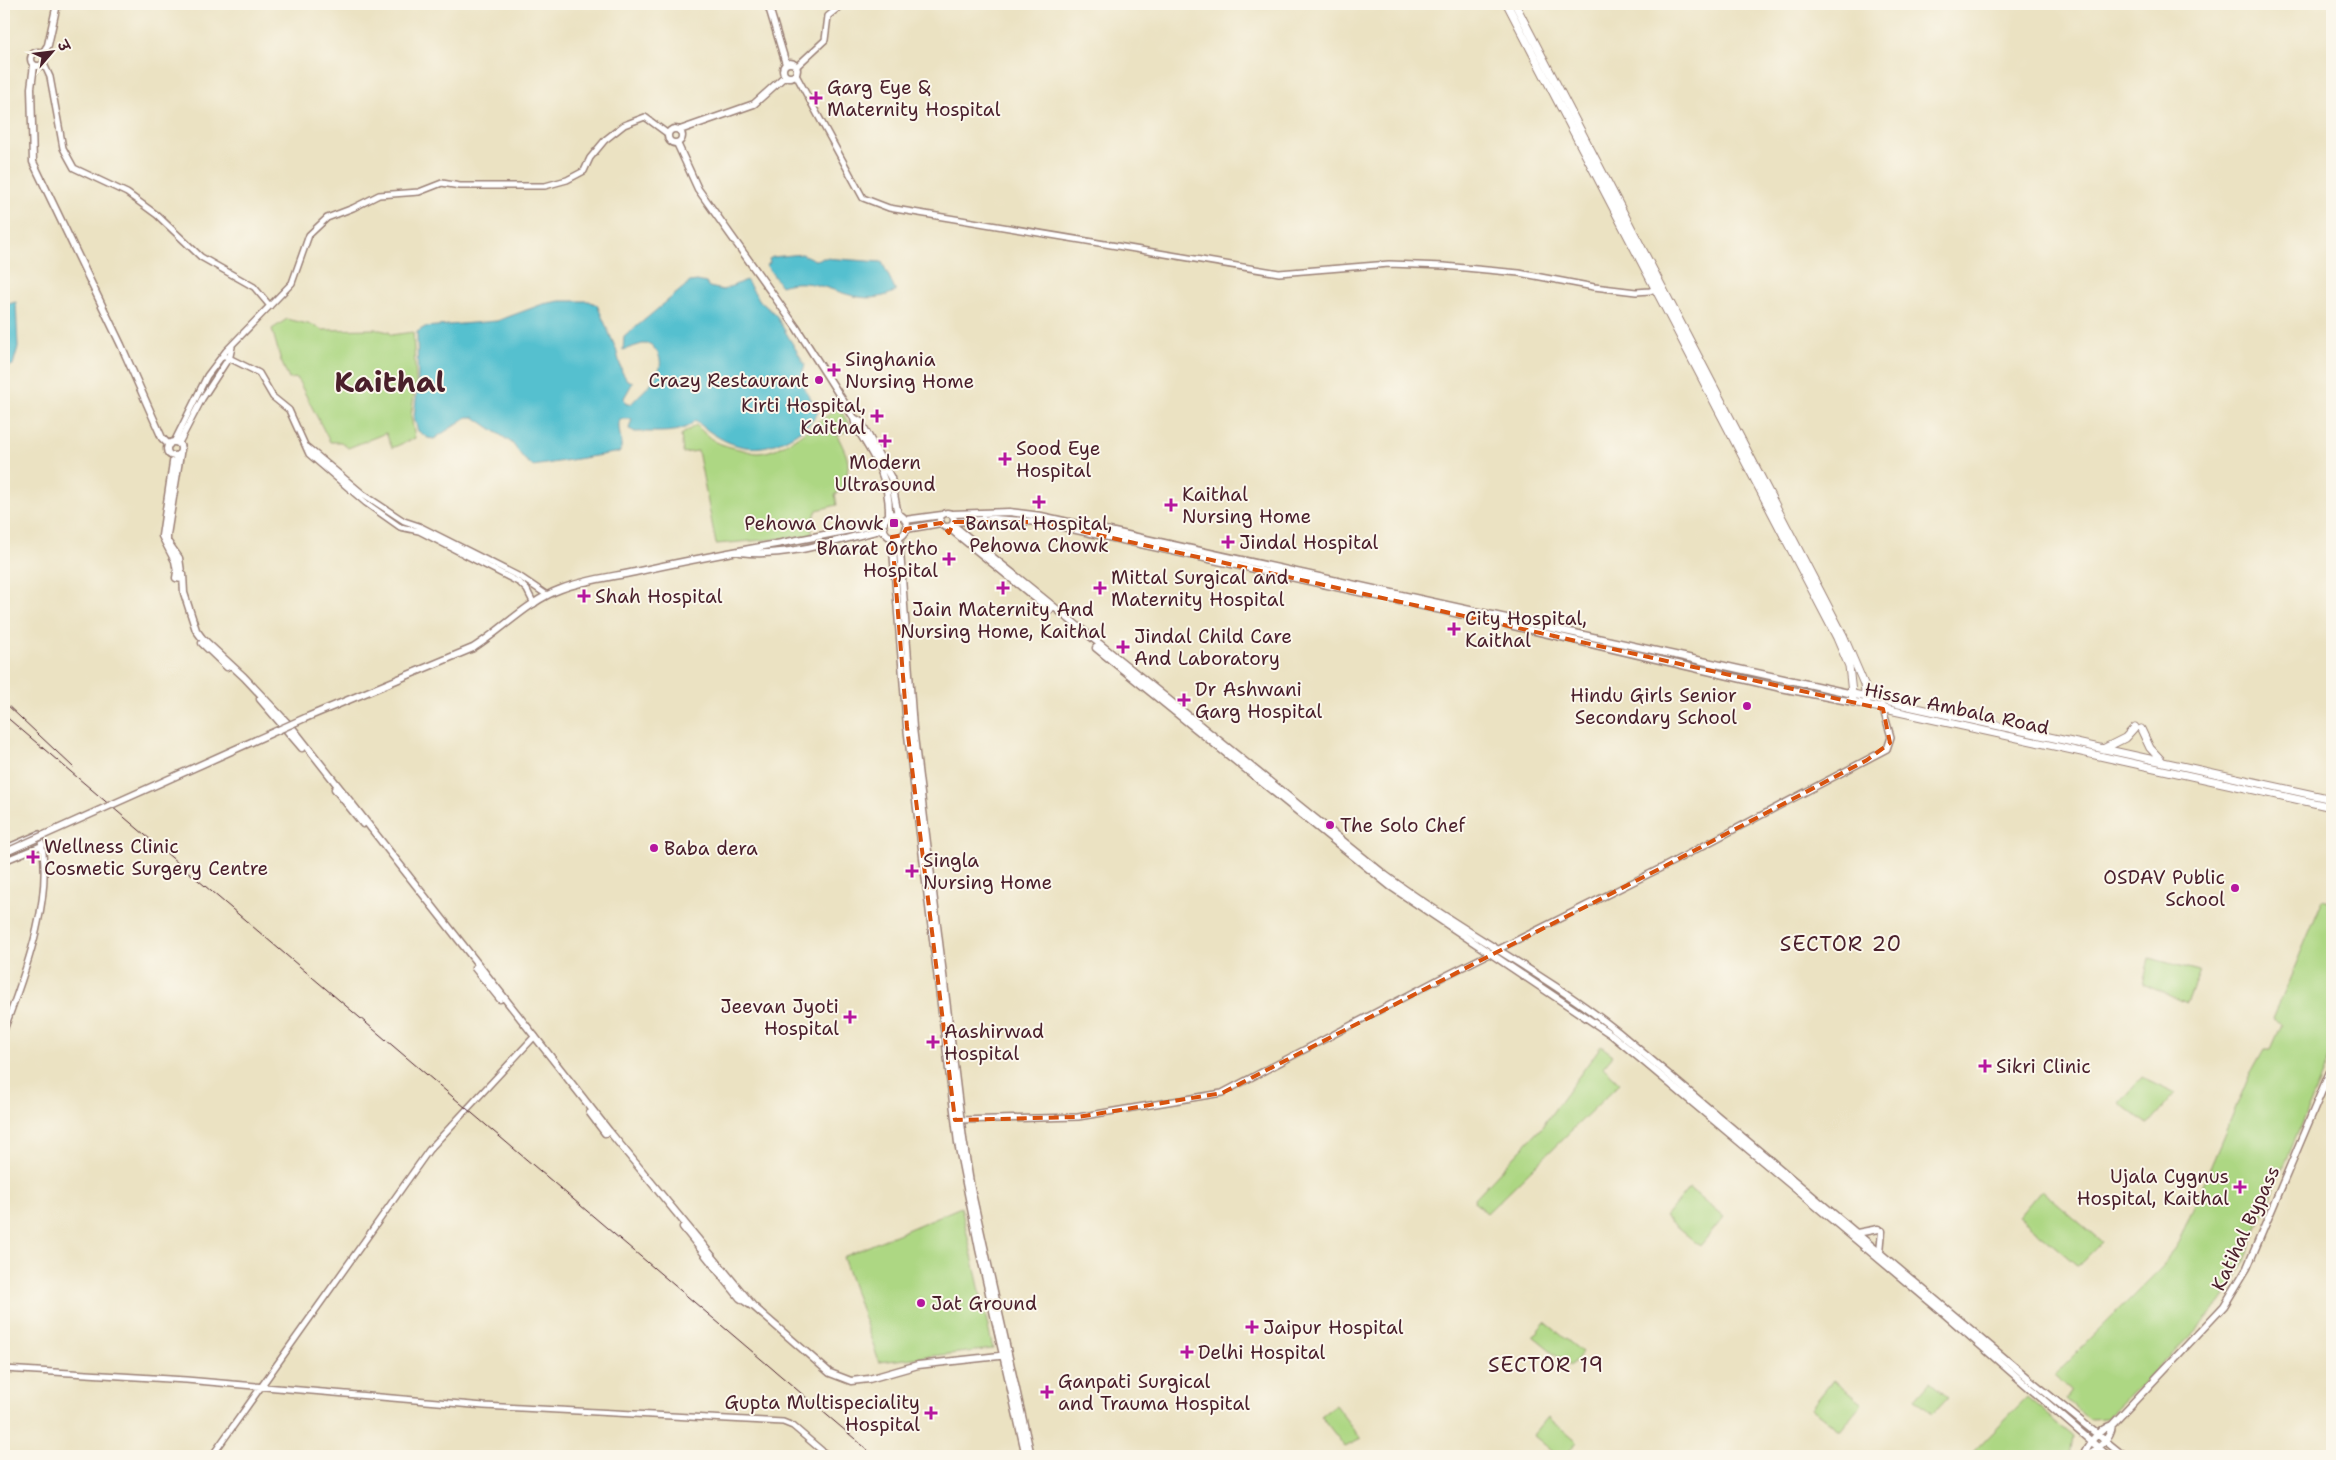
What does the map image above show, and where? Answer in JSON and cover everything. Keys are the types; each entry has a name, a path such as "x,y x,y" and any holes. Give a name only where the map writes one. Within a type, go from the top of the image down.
{"highway":[{"path":"1507,4 1843,635 1860,672 1867,701"},
{"path":"1515,4 1837,638 1849,666 1853,698"},
{"name":"Hissar Ambala Road","path":"1853,698 1881,701 2332,799"},
{"name":"Hissar Ambala Road","path":"1867,701 1883,709 2332,807"},
{"path":"2103,749 2125,738 2138,728 2150,748 2164,763"}],"main road":[{"path":"43,53 48,45 57,4"},
{"path":"768,4 786,64 783,71 786,76 791,78 796,75 796,67 792,63 786,64"},
{"path":"43,53 37,52 32,55 31,60 34,65 31,88 33,162 121,345 162,438 182,448 177,455 167,541 179,558 179,576 191,615 202,638 284,718 740,1298 753,1306 830,1373 851,1381 869,1379 918,1365 1006,1355"},
{"path":"34,65 39,67 44,64 45,58 43,53"},
{"path":"677,143 671,142 668,134 674,129 680,130 754,104 786,76"},
{"path":"677,143 682,138 680,130"},
{"path":"677,143 698,189 796,327 854,418 856,427 886,480 890,500 889,516 884,526"},
{"path":"854,418 861,422 891,478 898,515"},
{"path":"174,443 168,453 177,455"},
{"path":"889,516 898,515 905,520 942,515 947,512 952,514 1010,512 1041,516 1576,637"},
{"path":"952,514 952,525"},
{"path":"941,523 942,515"},
{"path":"895,537 906,529 941,523 952,525 999,519 1040,522 1576,637"},
{"path":"905,520 906,529"},
{"path":"952,525 1385,875 1550,983 1618,1031 2034,1383 2124,1456"},
{"path":"952,525 1390,886 1612,1035 1934,1305 2108,1456"},
{"path":"4,853 305,718 472,648 547,595 561,588 736,551 755,554 884,526"},
{"path":"884,526 895,537 931,901 958,1120 991,1291 1031,1456"},
{"name":"Hissar Ambala Road","path":"1576,637 1853,698"},
{"name":"Katihal Bypass","path":"2084,1456 2090,1442 2112,1426 2213,1319 2232,1296 2247,1268 2332,1066"},
{"path":"1857,1233 1880,1230 1880,1252"},
{"path":"1006,1355 1026,1456"},
{"name":"Katihal Bypass","path":"2084,1456 2098,1449 2112,1430 2112,1426"}],"street":[{"path":"796,67 824,40 828,16 843,4"},
{"path":"44,64 50,77 63,148 74,168 127,193 157,215 201,257 254,287 270,306"},
{"path":"796,75 863,198 889,208 1279,273 1389,264 1444,266 1519,273 1594,287 1636,292 1658,287"},
{"path":"174,443 207,376 292,283 309,236 327,218 353,208 378,195 419,192 442,183 460,186 545,186 566,180 584,171 590,158 605,140 624,125 638,118 646,117 668,134"},
{"path":"225,357 259,373 273,397 289,410 309,454 366,503 400,527 419,531 520,583 527,590 534,604"},
{"path":"307,447 363,494 404,521 420,526 514,574 547,595"},
{"path":"958,1120 1078,1117 1208,1097 1222,1093 1491,953 1663,867 1887,749 1890,737 1881,701"},
{"path":"4,849 39,834 45,857 44,886 35,935 23,978 4,1030"},
{"path":"4,861 43,845"},
{"path":"212,1456 428,1150 534,1038"},
{"path":"4,1369 260,1387 484,1406 783,1422 792,1425 828,1456"}],"highlighted area":[{"path":"954,522 1040,522 1883,709 1890,743 1867,760 1663,867 1222,1093 1078,1117 955,1120 907,727 892,537 903,535 906,529 941,523 949,533"}],"green space":[{"path":"287,319 316,326 322,330 375,329 389,332 391,335 413,332 416,382 411,416 415,438 392,448 386,433 348,448 341,442 330,442 297,378 289,379 281,361 272,329"},
{"path":"839,408 852,429 837,435 847,457 847,474 842,491 835,494 837,505 817,510 812,522 812,536 716,544 698,451 683,453 681,435 696,425 720,443 758,453 779,448"},
{"path":"2323,899 2332,902 2332,1051 2251,1245 2234,1282 2220,1303 2196,1330 2106,1418 2088,1419 2066,1399 2072,1391 2054,1375 2163,1266 2179,1241 2250,1074 2264,1049 2271,1049 2282,1024 2273,1019"},
{"path":"2149,958 2200,971 2187,1003 2143,984"},
{"path":"1601,1046 1613,1055 1603,1067 1620,1083 1487,1213 1474,1202 1475,1198 1541,1128"},
{"path":"2142,1077 2176,1093 2148,1125 2120,1103"},
{"path":"1689,1188 1724,1217 1700,1246 1665,1217"},
{"path":"2041,1190 2102,1242 2078,1266 2019,1216"},
{"name":"Jat Ground","path":"961,1207 993,1349 879,1362 843,1257"},
{"path":"1545,1322 1582,1352 1570,1366 1533,1336"},
{"path":"1833,1380 1862,1404 1840,1431 1811,1408"},
{"path":"1930,1382 1948,1397 1932,1414 1915,1399"},
{"path":"2027,1397 2073,1436 2070,1456 1969,1456"},
{"path":"1335,1405 1361,1439 1345,1447 1321,1416"},
{"path":"1548,1417 1577,1442 1565,1456 1558,1456 1533,1435"}],"water":[{"path":"802,254 815,260 824,258 882,262 896,291 881,297 866,298 810,284 796,283 781,286 766,265 770,263 769,259"},
{"path":"746,280 761,302 775,314 805,365 800,380 818,412 814,419 806,426 783,441 756,448 744,447 719,438 695,420 690,425 676,431 635,432 629,429 632,419 620,419 620,452 533,466 524,459 512,443 474,417 467,417 434,439 428,438 418,431 414,417 418,382 417,332 425,327 497,321 543,304 560,301 589,301 597,305 616,349 622,372 627,380 633,382 624,398 626,404 631,404 656,376 660,368 660,361 657,352 650,344 642,344 623,350 624,337 690,282 706,283 709,287 723,290"},
{"path":"16,302 18,347 13,365 4,368 4,305"}],"railway":[{"path":"4,702 73,767"},
{"path":"4,715 875,1456"}],"place":[{"name":"Garg Eye & Maternity Hospital","path":"816,98"},
{"name":"Singhania Nursing Home","path":"834,370"},
{"name":"Crazy Restaurant","path":"819,380"},
{"name":"Kirti Hospital, Kaithal","path":"877,416"},
{"name":"Modern Ultrasound","path":"885,441"},
{"name":"Sood Eye Hospital","path":"1005,459"},
{"name":"Bansal Hospital, Pehowa Chowk","path":"1039,502"},
{"name":"Kaithal Nursing Home","path":"1171,505"},
{"name":"Pehowa Chowk","path":"894,523"},
{"name":"Jindal Hospital","path":"1228,542"},
{"name":"Bharat Ortho Hospital","path":"949,559"},
{"name":"Jain Maternity And Nursing Home, Kaithal","path":"1003,588"},
{"name":"Mittal Surgical and Maternity Hospital","path":"1100,588"},
{"name":"Shah Hospital","path":"584,596"},
{"name":"City Hospital, Kaithal","path":"1454,629"},
{"name":"Jindal Child Care And Laboratory","path":"1123,647"},
{"name":"Dr Ashwani Garg Hospital","path":"1184,700"},
{"name":"Hindu Girls Senior Secondary School","path":"1747,706"},
{"name":"The Solo Chef","path":"1330,825"},
{"name":"Baba dera","path":"654,848"},
{"name":"Wellness Clinic Cosmetic Surgery Centre","path":"33,857"},
{"name":"Singla Nursing Home","path":"912,871"},
{"name":"OSDAV Public School","path":"2235,888"},
{"name":"Jeevan Jyoti Hospital","path":"850,1017"},
{"name":"Aashirwad Hospital","path":"933,1042"},
{"name":"Sikri Clinic","path":"1985,1066"},
{"name":"Ujala Cygnus Hospital, Kaithal","path":"2240,1187"},
{"name":"Jat Ground","path":"921,1303"},
{"name":"Jaipur Hospital","path":"1252,1327"},
{"name":"Delhi Hospital","path":"1187,1352"},
{"name":"Ganpati Surgical and Trauma Hospital","path":"1047,1392"},
{"name":"Gupta Multispeciality Hospital","path":"931,1413"}],"district":[{"name":"Kaithal","path":"390,382"},
{"name":"SECTOR 20","path":"1841,944"},
{"name":"SECTOR 19","path":"1546,1365"}]}
